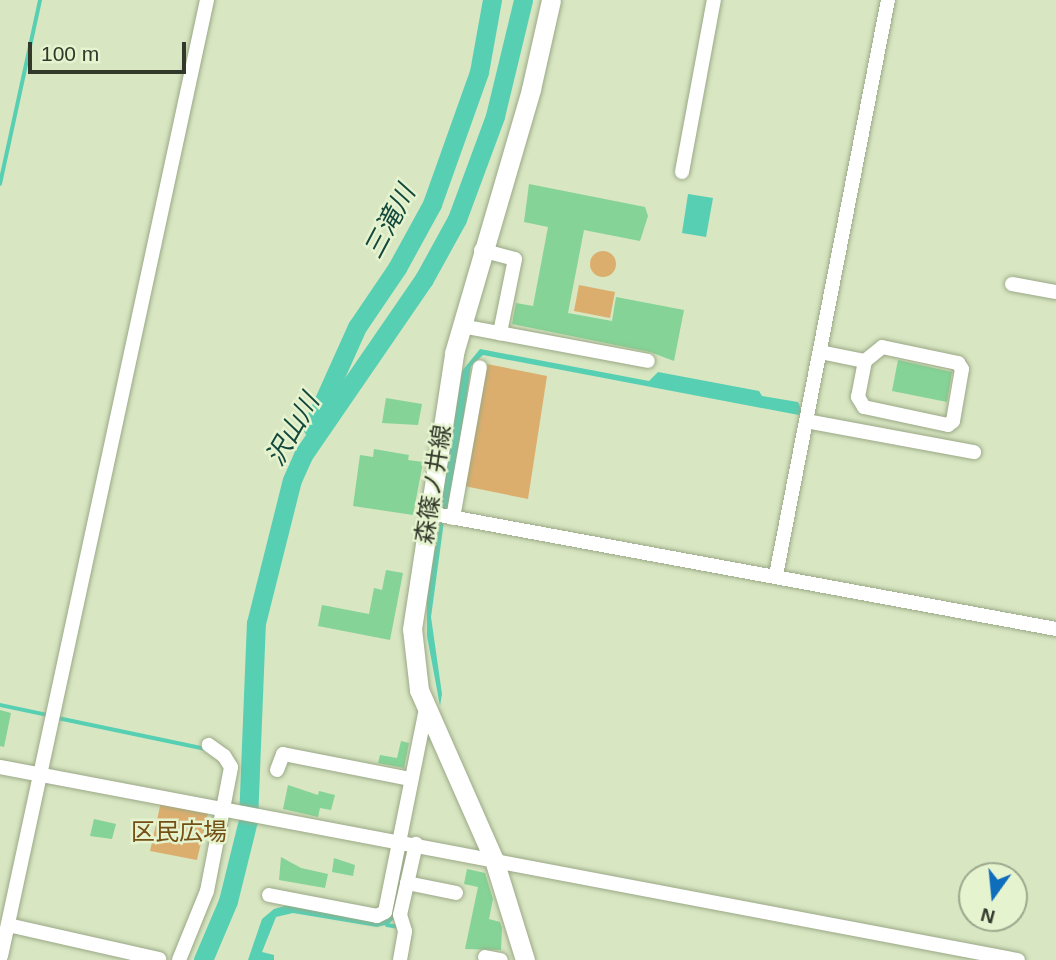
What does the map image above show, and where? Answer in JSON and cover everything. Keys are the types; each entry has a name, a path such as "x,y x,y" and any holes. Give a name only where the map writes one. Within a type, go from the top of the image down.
{"main road":[{"name":"森篠ノ井線","path":"526,960 494,860 426,709 412,629 461,326 481,250 528,100 551,0"}],"street":[{"path":"2,957 207,0"},
{"path":"682,172 714,0"},
{"path":"776,575 888,0"},
{"path":"481,250 515,259 500,333"},
{"path":"1012,284 1056,292"},
{"path":"461,326 649,361"},
{"path":"882,347 958,363 962,369 953,421 948,425 864,407 858,397 865,361 882,347"},
{"path":"820,352 865,361"},
{"path":"453,518 480,367"},
{"path":"806,421 974,452"},
{"path":"429,513 710,568 776,575 1056,629"},
{"path":"400,960 405,931 400,915 407,883 410,779 426,709"},
{"path":"179,960 207,891 226,808 231,767 209,745"},
{"path":"277,770 283,754 410,779"},
{"path":"0,767 407,842 1018,960"},
{"path":"270,895 377,916 385,912 407,842"},
{"path":"407,883 456,893"},
{"path":"8,925 123,956 159,959"},
{"path":"485,957 501,960"}],"green space":[{"path":"603,251 612,255 616,264 612,273 603,277 594,273 590,264 594,255"},
{"path":"579,285 615,292 610,318 574,311"},
{"path":"487,364 547,376 528,499 464,486"},
{"name":"区民広場","path":"161,802 208,813 197,860 150,851"}],"water":[{"path":"688,194 713,198 706,237 682,233"},
{"path":"480,349 649,381 658,372 759,391 762,396 798,402 804,416 483,355 471,366 451,504 445,513 440,512 462,371"},
{"path":"439,520 444,521 431,617 442,694 440,706 427,636 427,600"},
{"path":"392,902 401,905 398,914 389,924 377,927 293,913 276,917 262,952 274,955 274,960 248,960 262,919 274,909 292,904 374,919"}],"building":[{"path":"529,184 645,207 648,216 640,241 584,230 568,313 612,321 616,297 684,310 674,361 650,352 512,324 516,303 533,306 548,227 524,222"},
{"path":"898,360 952,372 947,402 892,391"},
{"path":"386,398 422,404 418,425 382,423"},
{"path":"374,449 409,455 408,460 423,462 413,515 353,506 360,455 373,457"},
{"path":"386,570 403,573 390,640 318,626 322,605 369,614 374,588 382,590"},
{"path":"0,710 11,713 4,747 0,746"},
{"path":"401,741 409,743 404,768 378,763 380,755 397,758"},
{"path":"288,785 318,795 319,791 335,795 331,810 320,808 318,817 283,809"},
{"path":"94,819 116,824 112,839 90,836"},
{"path":"281,857 301,868 328,874 325,888 279,880"},
{"path":"334,858 355,865 353,876 332,872"},
{"path":"467,869 485,873 493,899 489,919 500,922 502,928 501,950 465,949 478,887 464,884"}],"waterway":[{"path":"0,184 40,0"},
{"name":"三滝川","path":"312,427 357,327 397,268 432,204 479,72 492,0"},
{"name":"沢山川","path":"203,960 228,901 248,820 256,623 292,480 303,455 424,279 457,219 495,116 523,0"},
{"path":"0,705 48,715"},
{"path":"58,718 207,749"},
{"path":"387,925 399,927"}]}
